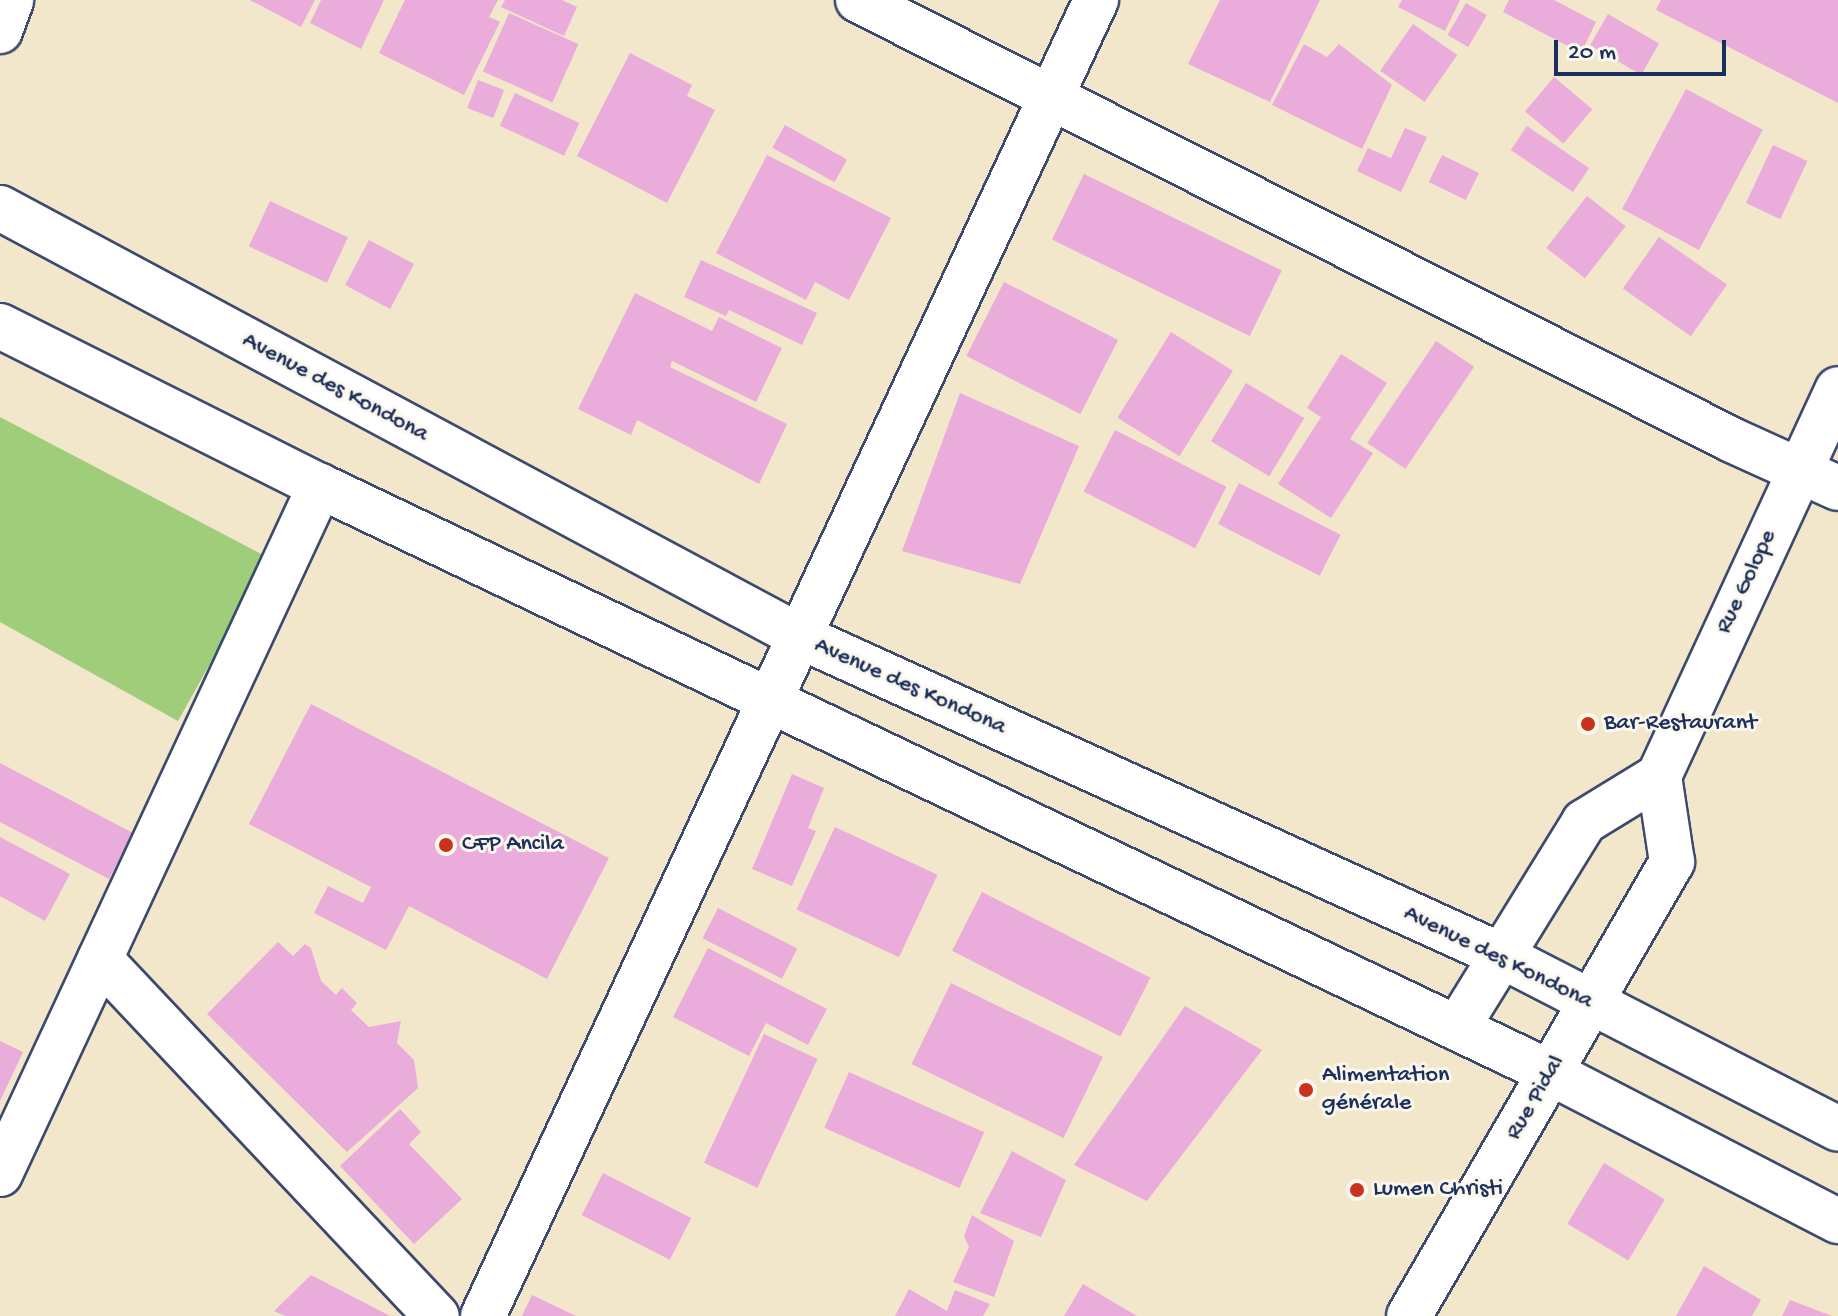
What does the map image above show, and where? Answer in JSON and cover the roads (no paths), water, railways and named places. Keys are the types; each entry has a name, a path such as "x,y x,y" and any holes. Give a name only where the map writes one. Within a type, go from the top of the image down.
{"street":[{"path":"0,31 11,0"},
{"path":"858,0 1047,97 1838,488"},
{"path":"483,1316 1047,97 1096,0"},
{"name":"Avenue des Kondona","path":"0,208 797,635 1498,954 1838,1129"},
{"path":"0,326 320,486 1551,1073 1838,1221"},
{"name":"Rue Golope","path":"1659,776 1838,389"},
{"path":"0,1174 320,486"},
{"path":"1457,1028 1498,954 1584,822 1659,776 1672,862 1592,1005"},
{"path":"100,959 437,1316"},
{"name":"Rue Pidal","path":"1409,1316 1592,1005"}],"place":[{"name":"Bar-Restaurant","path":"1588,724"},
{"name":"CFP Ancila","path":"446,845"},
{"name":"Alimentation générale","path":"1306,1090"},
{"name":"Lumen Christi","path":"1357,1190"}]}
